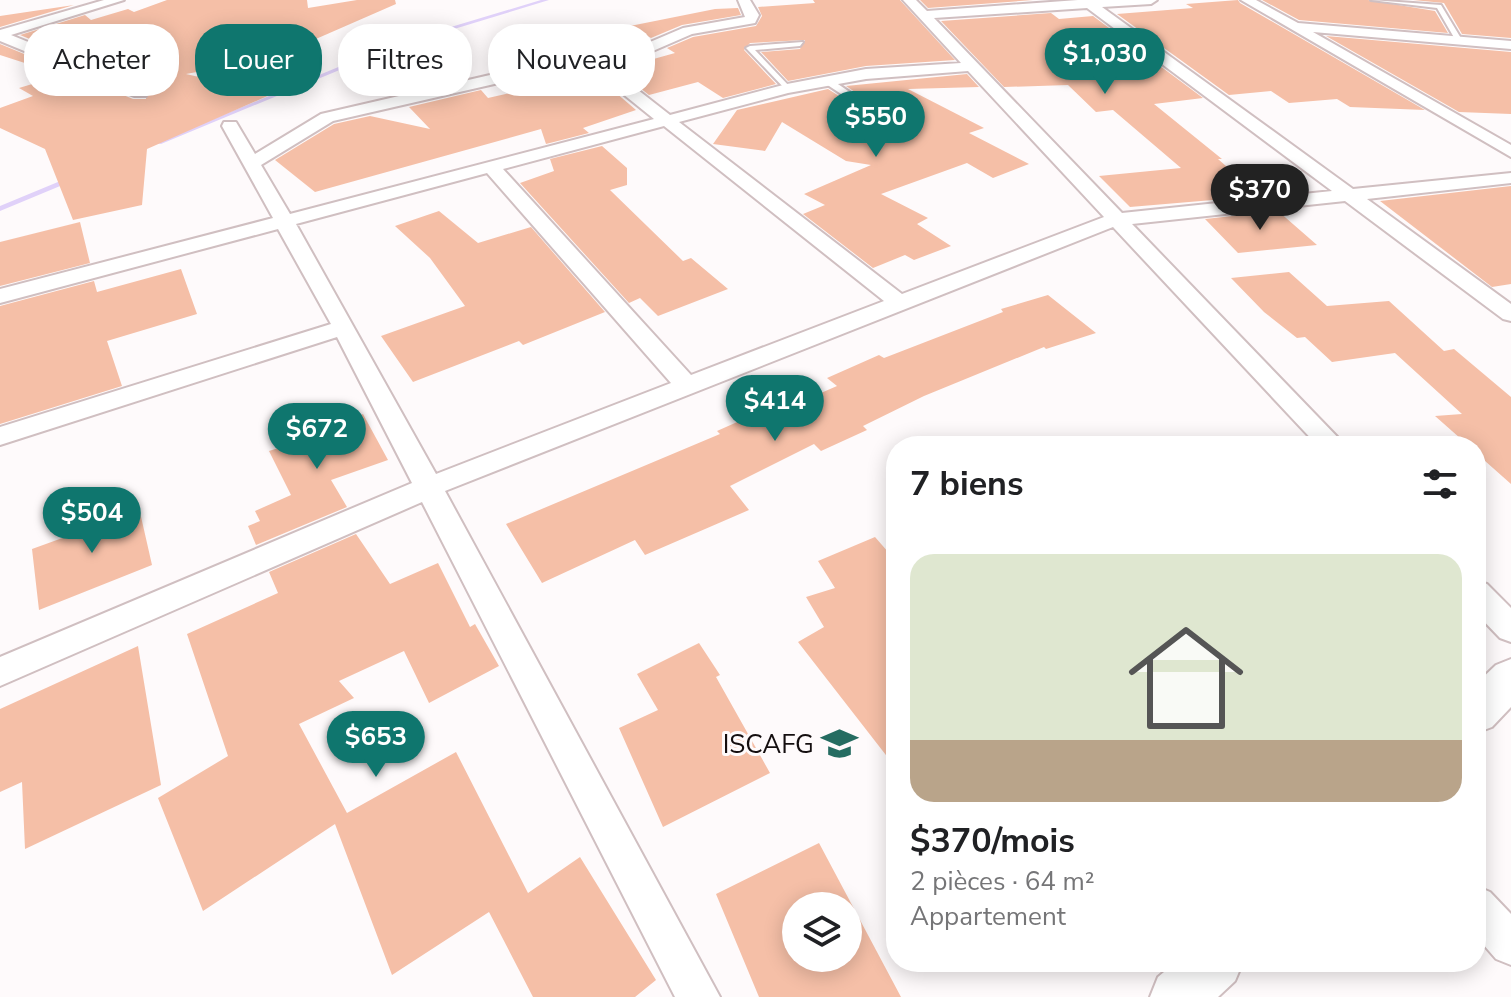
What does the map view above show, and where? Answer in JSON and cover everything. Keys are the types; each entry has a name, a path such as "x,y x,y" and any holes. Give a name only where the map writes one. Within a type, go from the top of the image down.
{"street":[{"path":"0,35 118,0"},
{"path":"655,45 688,31 750,20 752,15 744,0"},
{"path":"909,0 975,66 1113,220 1323,436"},
{"path":"924,15 1151,0"},
{"path":"1247,0 1511,152"},
{"path":"1086,2 1511,314"},
{"path":"1291,26 1511,45"},
{"path":"0,35 24,45"},
{"path":"0,296 664,118 826,80 975,66"},
{"path":"252,163 327,117 488,80"},
{"path":"636,96 898,302"},
{"path":"230,126 285,218 344,327 698,997"},
{"path":"490,166 686,385"},
{"path":"0,672 429,487 1113,220 1511,178"},
{"path":"0,436 344,327"},
{"path":"1486,603 1511,629"},
{"path":"1486,703 1511,678"},
{"path":"1486,917 1511,944"},
{"path":"1178,997 1205,972"}],"lane":[{"path":"1374,0 1439,6 1458,40"},
{"path":"787,89 750,48 800,44"},
{"path":"826,80 896,126"}],"building":[{"path":"167,0 307,0 308,8 357,0 395,0 396,4 350,24 338,24 338,29 322,36 322,24 195,24 195,72 186,74 195,76 195,96 267,96 147,149 142,205 73,220 45,149 0,128 0,108 33,96 126,96 146,99 146,96 179,96 179,24 56,24 85,15 91,20 128,9 134,12"},
{"path":"813,0 900,0 955,60 866,66 788,81 761,52 800,49 805,40 750,43 744,50 776,84 723,98 698,82 655,93 655,59 675,53 667,48 693,37 756,26 762,16 758,7 815,3"},
{"path":"920,0 1033,0 928,8"},
{"path":"1238,0 1425,110 1350,107 1337,99 1289,103 1271,91 1229,95 1117,14 1193,8 1186,4"},
{"path":"1262,0 1368,0 1435,11 1448,33 1299,20"},
{"path":"1413,0 1511,0 1511,38 1462,34 1444,3"},
{"path":"74,5 0,27 0,16"},
{"path":"738,8 741,15 682,25 655,36 655,24 640,24 715,9"},
{"path":"1051,13 1059,19 1093,16 1203,98 1154,104 1222,159 1218,159 1260,196 1130,207 1099,176 1181,168 1113,110 1096,112 1068,85 1004,87 941,21"},
{"path":"1326,36 1511,52 1511,114 1459,112"},
{"path":"0,44 24,54 24,63 0,55"},
{"path":"967,74 979,87 908,89 984,128 969,133 1029,164 993,178 967,163 881,194 928,218 917,224 951,246 914,260 905,255 873,268 803,214 825,205 804,194 871,165 846,161 782,122 765,151 713,144 737,110 828,89 894,131 903,128 902,124 846,86"},
{"path":"481,90 488,98 620,96 636,110 583,128 589,133 546,144 541,129 315,192 275,160 334,124 370,116 430,129 409,107 456,96 472,96 472,92"},
{"path":"602,146 627,168 627,185 610,190 683,261 691,258 728,289 658,316 640,298 629,303 520,183 554,171 550,159"},
{"path":"1511,186 1511,284 1492,287 1380,201"},
{"path":"439,211 478,243 531,227 605,312 523,345 519,341 413,382 381,336 465,306 430,258 395,226"},
{"path":"1278,211 1317,245 1238,253 1205,219"},
{"path":"80,222 90,263 0,286 0,242"},
{"path":"181,269 197,314 107,341 122,386 0,424 0,306 94,281 97,292"},
{"path":"1289,272 1327,306 1389,301 1444,351 1454,349 1511,397 1511,484 1486,462 1486,436 1458,436 1435,416 1462,414 1395,353 1332,362 1305,337 1297,338 1264,312 1231,278"},
{"path":"1048,295 1096,333 1046,349 1044,347 924,396 863,426 867,430 821,451 814,444 730,486 749,510 645,555 635,540 542,583 506,524 720,434 717,431 762,411 768,416 837,386 827,378 879,355 884,358 1003,312 1001,309"},
{"path":"327,403 340,424 363,414 388,460 331,480 347,507 256,545 248,526 260,521 255,511 291,495 269,451 306,439 299,413"},
{"path":"137,499 152,565 39,610 32,549 90,528 88,517"},
{"path":"356,534 390,584 438,563 470,627 475,624 499,666 429,703 404,651 339,681 354,698 299,724 347,813 456,752 528,893 580,857 656,980 635,997 533,997 489,912 392,975 335,824 203,911 158,798 228,756 187,634 278,593 269,572"},
{"path":"875,537 886,550 886,755 798,642 824,627 806,597 835,588 818,561"},
{"path":"699,643 720,675 716,677 770,773 663,827 619,728 658,710 637,674"},
{"path":"138,646 161,785 25,849 22,782 0,792 0,709"},
{"path":"819,843 845,892 782,892 782,972 862,972 862,924 901,997 759,997 716,894"}],"waterway":[{"path":"159,143 393,46 546,0"},
{"path":"0,209 73,179"}],"place":[{"name":"ISCAFG","path":"840,744"}]}
